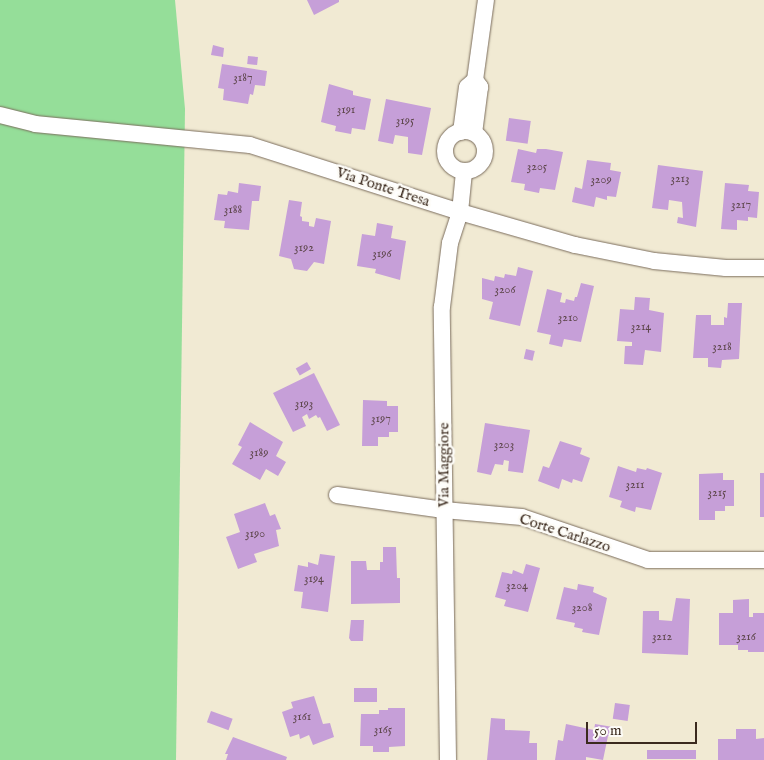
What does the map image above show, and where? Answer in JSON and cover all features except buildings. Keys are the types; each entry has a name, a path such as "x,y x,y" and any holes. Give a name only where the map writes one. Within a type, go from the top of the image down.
{"street":[{"path":"467,132 480,87 475,80 486,0"},
{"name":"Via Ponte Tresa","path":"0,115 35,124 250,145 460,212 575,245 629,257 703,266 764,268"},
{"path":"467,132 479,136 485,147 484,159 476,169 464,172 452,167 445,156 445,150 450,138 467,132"},
{"name":"Via Maggiore","path":"448,760 442,308 450,243 460,212 464,172"},
{"name":"Corte Carlazzo","path":"337,494 444,510 522,517 648,560 764,560"}],"green space":[{"path":"0,0 175,0 185,109 176,760 0,760"}]}
